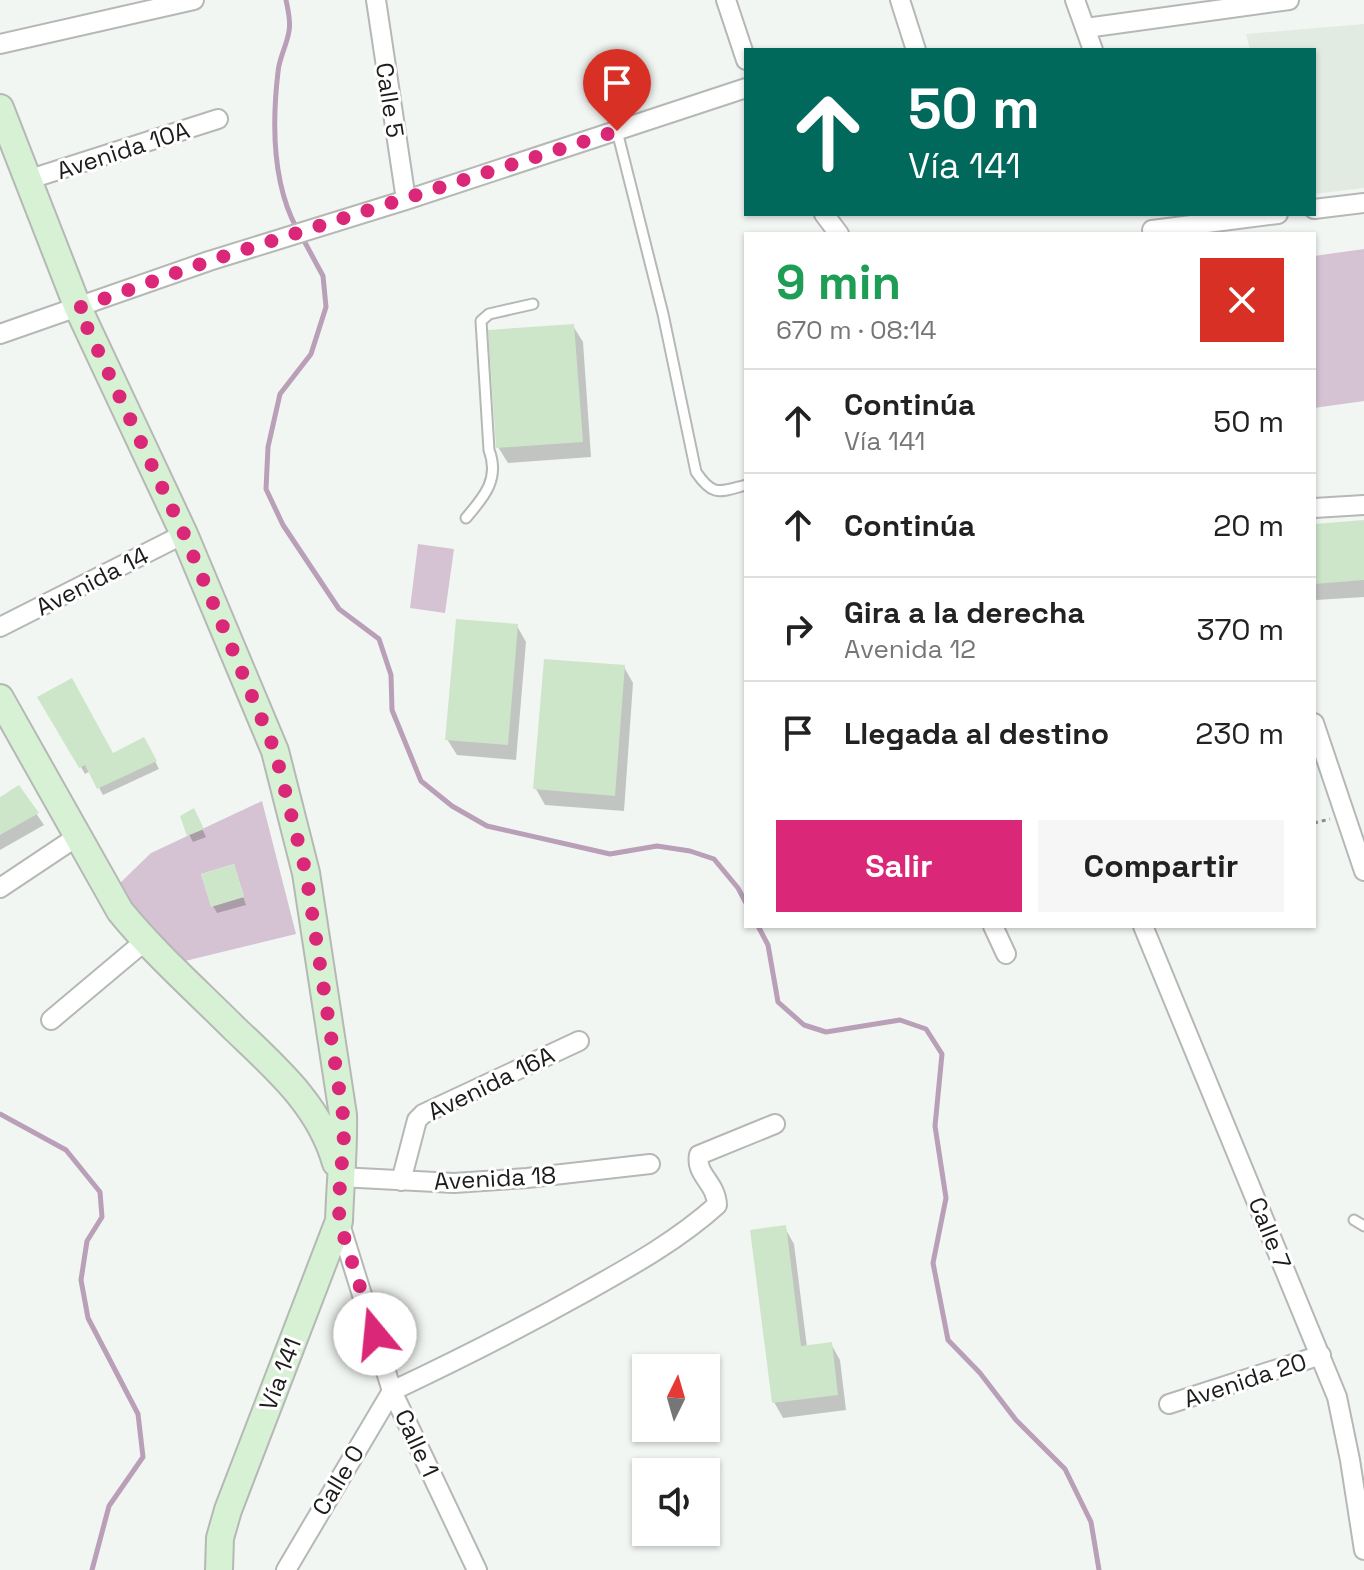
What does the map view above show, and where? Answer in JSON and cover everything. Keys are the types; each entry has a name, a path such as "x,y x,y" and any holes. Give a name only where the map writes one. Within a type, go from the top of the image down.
{"main road":[{"name":"Vía 141","path":"0,108 78,308 184,534 275,751 306,873 343,1115 339,1221 228,1510 220,1538 219,1570"},
{"path":"1,702 120,911 145,941 289,1081 324,1130 340,1177"},
{"path":"289,1081 304,1085 320,1080 327,1074 334,1059"}],"street":[{"path":"0,44 194,0"},
{"name":"Calle 5","path":"376,0 406,200"},
{"path":"726,0 744,54"},
{"path":"900,0 915,48"},
{"path":"1075,0 1092,48"},
{"path":"1086,28 1289,0"},
{"path":"0,334 209,261 744,89"},
{"name":"Avenida 10A","path":"27,180 218,119"},
{"path":"1316,209 1364,203"},
{"path":"1151,226 1257,216"},
{"path":"1316,508 1364,505"},
{"name":"Avenida 14","path":"0,627 184,534"},
{"path":"1316,728 1356,829 1364,871"},
{"path":"0,888 78,836"},
{"path":"994,928 1006,954"},
{"name":"Calle 7","path":"1144,928 1337,1397 1364,1550"},
{"path":"51,1020 145,941"},
{"name":"Avenida 16A","path":"401,1181 417,1120 423,1114 579,1041"},
{"path":"392,1391 486,1347 643,1259 689,1228 717,1205 717,1193 697,1163 699,1155 775,1124"},
{"name":"Avenida 18","path":"340,1177 454,1183 650,1164"},
{"name":"Calle 1","path":"339,1221 392,1391 477,1570"},
{"name":"Avenida 20","path":"1169,1404 1321,1355"},
{"name":"Calle 0","path":"286,1570 392,1391"}],"lane":[{"path":"617,131 663,314 696,472 706,487 719,492 744,486"},
{"path":"466,518 485,496 494,474 494,462 489,450 481,321 489,314 533,304"},
{"path":"1354,1220 1364,1226"}],"shaded area":[{"path":"1364,24 1364,188 1316,194 1316,48 1250,48 1246,34"},
{"path":"1364,249 1364,401 1316,408 1316,256"},
{"path":"418,544 454,549 445,613 410,608"},
{"path":"262,801 296,934 185,961 137,912 120,883 151,853","holes":["234,864 244,897 211,906 201,874"]}],"building":[{"path":"574,324 583,442 496,448 488,330"},
{"path":"1364,520 1364,580 1316,584 1316,524"},
{"path":"456,619 518,624 508,745 445,740"},
{"path":"544,659 625,665 615,796 533,789"},
{"path":"72,678 113,753 144,737 157,761 97,789 85,765 79,768 37,697"},
{"path":"19,785 39,813 0,835 0,797"},
{"path":"194,808 204,829 187,836 180,816"},
{"path":"234,864 244,897 211,907 201,874"},
{"path":"786,1225 801,1346 832,1342 838,1395 772,1403 750,1230"}],"waterway":[{"path":"286,0 290,27 279,67 275,132 278,173 297,229"},
{"path":"302,237 323,276 326,307 311,354 280,394 268,447 266,489 283,525 339,609 379,639 391,675 392,710 421,781 452,806 487,826 610,854 657,846 690,851 714,859 744,899"},
{"path":"759,928 768,945 778,1002 804,1025 826,1032 900,1020 926,1029 942,1054 935,1126 946,1198 933,1263 948,1340 980,1373 1016,1420 1065,1469 1091,1522 1099,1570"},
{"path":"0,1114 66,1150 100,1192 102,1217 87,1241 81,1280 88,1318 138,1414 143,1457 109,1506 92,1570"}],"route":[{"path":"375,1334 339,1221 343,1115 306,873 275,751 184,534 78,308 209,261 617,131"}]}
